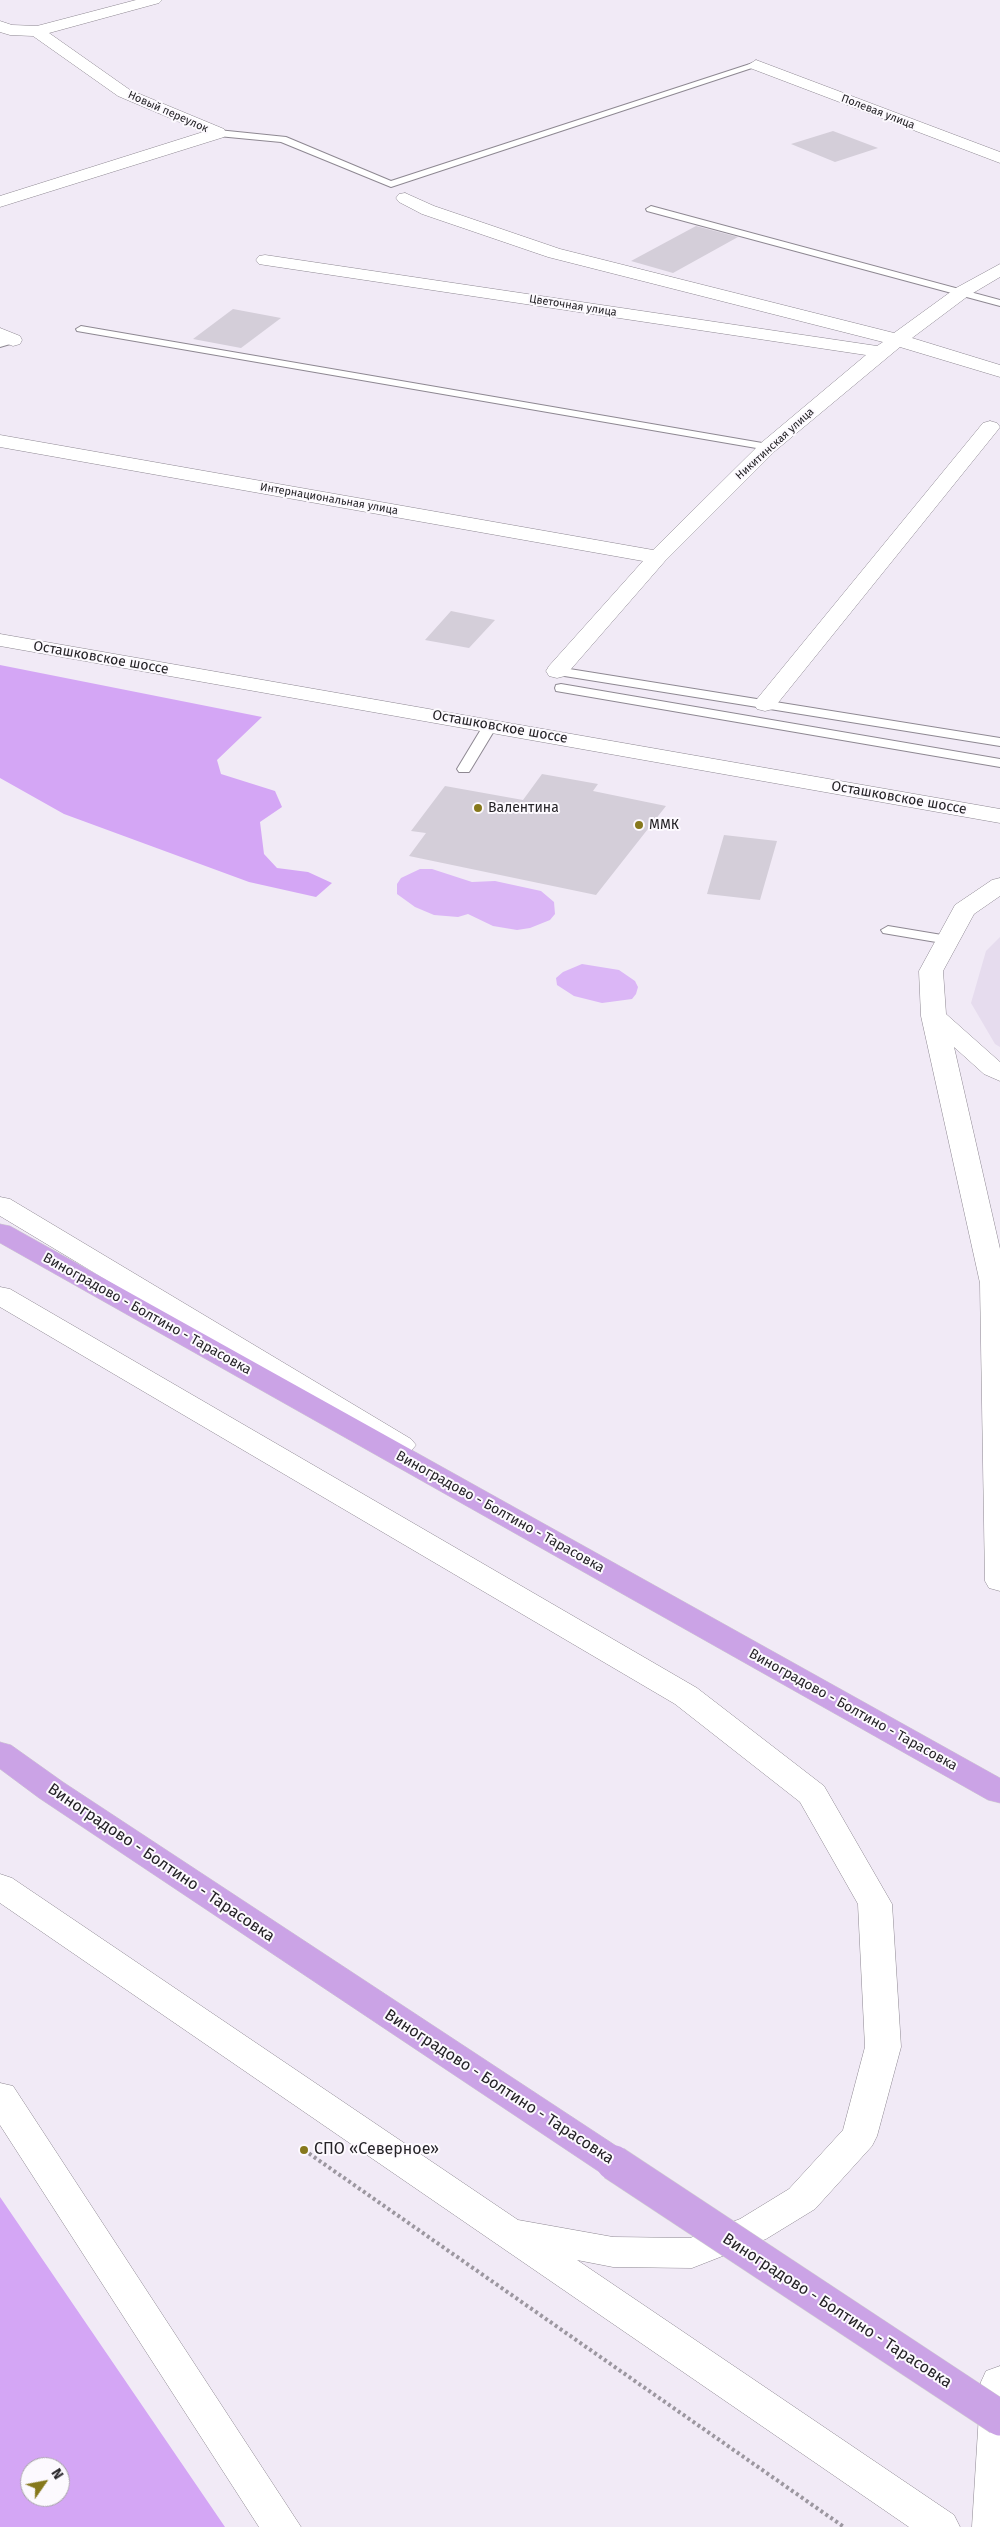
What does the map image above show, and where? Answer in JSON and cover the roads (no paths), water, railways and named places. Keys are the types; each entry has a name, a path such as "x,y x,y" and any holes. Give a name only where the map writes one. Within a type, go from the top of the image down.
{"main road":[{"name":"Виноградово - Болтино - Тарасовка","path":"0,1232 1000,1792"},
{"name":"Виноградово - Болтино - Тарасовка","path":"0,1753 51,1790 1000,2418"}],"street":[{"path":"0,26 10,30 37,31 154,0"},
{"name":"Новый переулок","path":"37,31 124,93 218,134"},
{"name":"Полевая улица","path":"756,65 1000,158"},
{"name":"Новый переулок","path":"0,202 218,134"},
{"path":"405,198 428,210 554,253 898,340 1000,371"},
{"name":"Цветочная улица","path":"264,260 881,352"},
{"name":"Никитинская улица","path":"559,679 658,557 768,447 881,352 962,292 1000,269"},
{"path":"765,704 990,427"},
{"name":"Интернациональная улица","path":"0,441 658,557"},
{"name":"Осташковское шоссе","path":"0,640 1000,816"},
{"path":"1000,885 964,910 931,971 934,1016 997,1276 1000,1581"},
{"path":"934,1016 993,1069 1000,1072"},
{"path":"0,1205 692,1620"},
{"path":"0,1295 686,1696 812,1794 875,1904 883,2047 859,2136 802,2199 753,2229 692,2253 614,2252 508,2234"},
{"path":"0,1886 940,2527"},
{"path":"0,2096 281,2527"},
{"path":"992,2527 1000,2382"}],"lane":[{"path":"218,134 283,139 391,184 756,65"},
{"path":"651,209 1000,303"},
{"path":"81,329 768,447"},
{"path":"559,679 765,704 1000,742"},
{"path":"559,679 1000,762"},
{"path":"464,769 490,726"},
{"path":"888,930 948,940"}],"place":[{"name":"Валентина","path":"478,808"},
{"name":"ММК","path":"639,825"},
{"name":"СПО «Северное»","path":"304,2150"}]}
